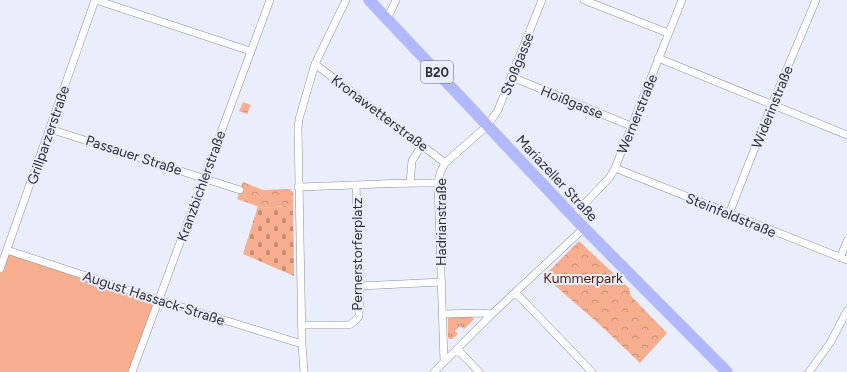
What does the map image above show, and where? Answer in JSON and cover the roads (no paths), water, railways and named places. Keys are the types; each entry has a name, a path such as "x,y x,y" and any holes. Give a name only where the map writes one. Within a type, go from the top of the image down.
{"main road":[{"name":"Mariazeller Straße","path":"369,0 584,228 727,372"}],"street":[{"path":"96,0 250,51"},
{"name":"Grillparzerstraße","path":"0,269 96,0"},
{"name":"Kranzbichlerstraße","path":"132,372 270,0"},
{"path":"304,372 301,325 298,187 299,119 315,64 346,0"},
{"path":"387,19 396,0"},
{"name":"Stoßgasse","path":"487,126 498,110 542,0"},
{"path":"584,0 668,33"},
{"name":"Wernerstraße","path":"573,216 610,178 682,0"},
{"name":"Widerinstraße","path":"729,214 772,104 816,0"},
{"path":"658,58 847,135"},
{"name":"Kronawetterstraße","path":"315,64 445,163"},
{"name":"Hoißgasse","path":"512,77 631,126"},
{"name":"Hadrianstraße","path":"444,362 438,183 440,173 445,163 487,126"},
{"name":"Passauer Straße","path":"50,129 240,190"},
{"path":"410,182 412,161 422,145"},
{"name":"Steinfeldstraße","path":"615,168 844,259"},
{"path":"298,187 356,186 410,182 438,183"},
{"name":"Pernerstorferplatz","path":"301,325 349,325 359,316 360,286 356,186"},
{"path":"434,372 458,350 492,314 584,228"},
{"path":"844,259 847,241"},
{"name":"August Hassack-Straße","path":"7,250 159,300 302,344"},
{"path":"360,286 442,282"},
{"path":"516,293 592,372"},
{"path":"809,372 830,342 847,311"},
{"path":"443,314 492,314"},
{"path":"458,350 479,372"}],"park label":[{"name":"Kummerpark","path":"583,278"}]}
